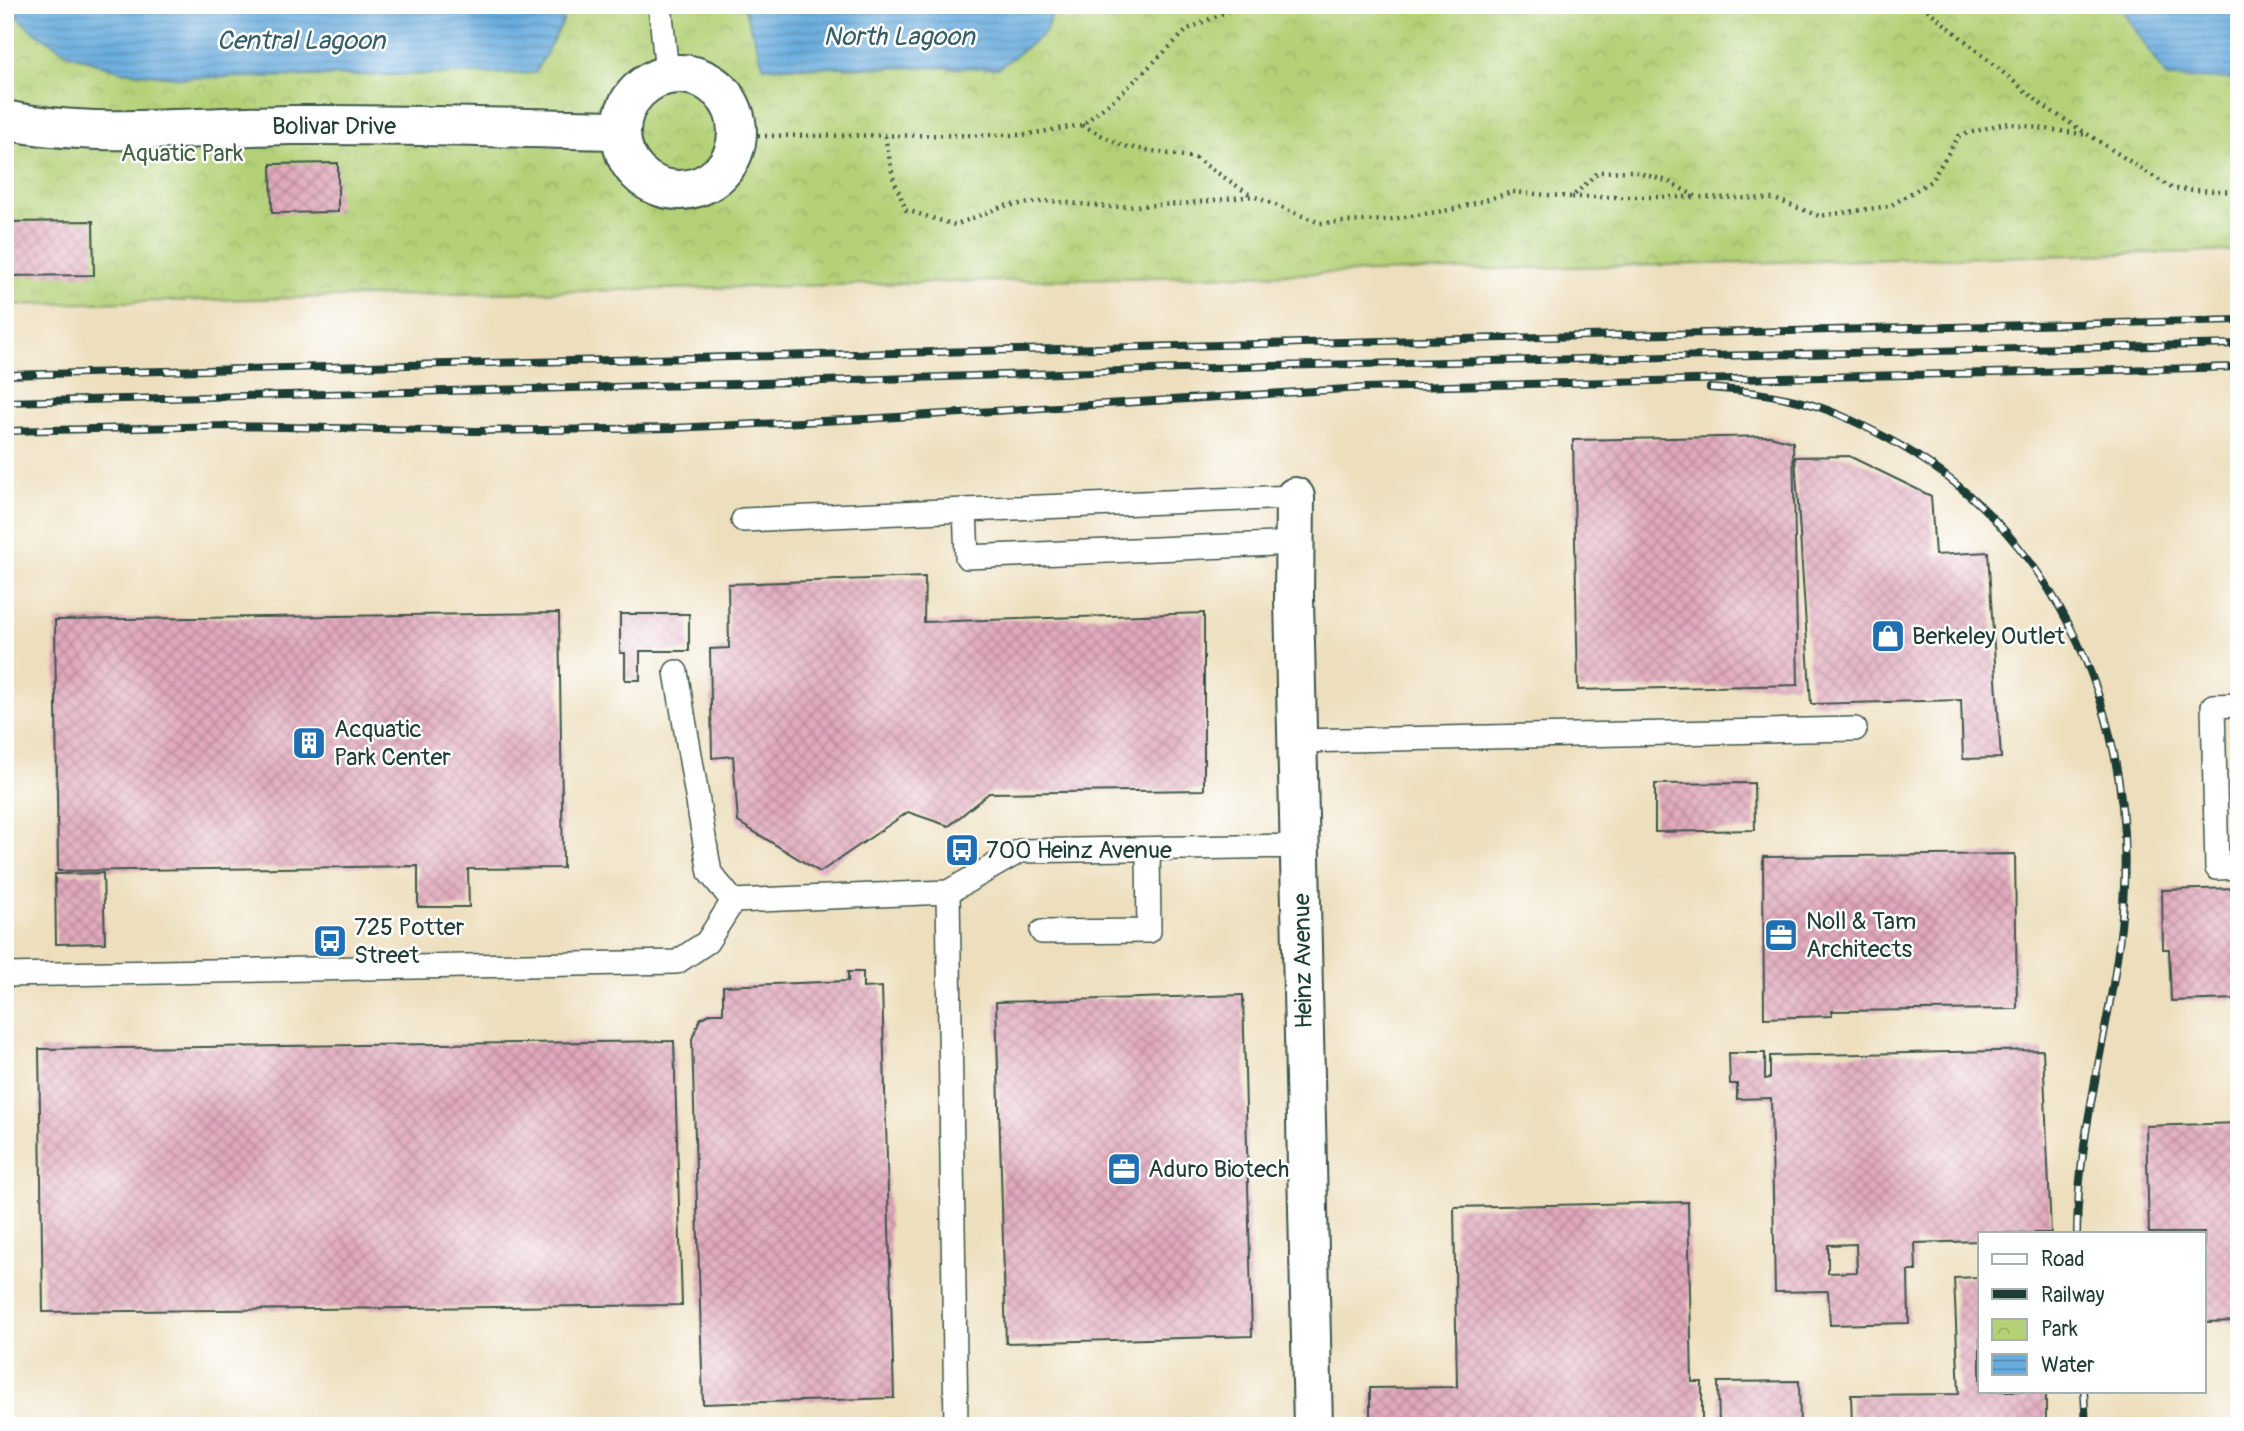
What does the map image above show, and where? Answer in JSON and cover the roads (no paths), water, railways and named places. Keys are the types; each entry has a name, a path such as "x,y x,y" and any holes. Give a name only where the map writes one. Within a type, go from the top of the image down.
{"street":[{"path":"685,73 703,78 718,88 729,102 736,118 737,136 733,154 724,170 710,182 693,189 675,190 657,186 636,170 622,146 620,131 629,101 652,79 667,74 685,73"},
{"name":"Bolivar Drive","path":"5,120 69,128 167,129 304,125 620,131"},
{"name":"Heinz Avenue","path":"1296,497 1298,741 1313,1426"}],"lane":[{"path":"660,5 667,74"},
{"path":"743,520 1296,497"},
{"path":"965,510 967,557 1295,543"},
{"path":"676,672 710,873 733,901"},
{"path":"2239,705 2213,706 2217,868 2239,867"},
{"path":"1298,741 1855,729"},
{"path":"733,901 948,891 1020,851 1300,846"},
{"path":"1042,932 1149,931 1148,849"},
{"path":"948,891 956,1426"},
{"path":"5,975 677,962 707,942 733,901"}],"water":[{"name":"Central Lagoon","path":"7,5 565,5 563,22 535,73 183,78 121,71 69,54 29,28"},
{"name":"North Lagoon","path":"743,5 1055,5 1045,33 999,68 764,67"},
{"path":"2119,5 2239,5 2239,79 2167,78"}],"railway":[{"path":"5,375 2239,320"},
{"path":"5,402 734,384 1272,366 2239,344"},
{"path":"5,431 228,426 476,431 673,428 1363,388 2239,367"},
{"path":"1710,388 1770,395 1827,410 1885,437 1943,474 1993,518 2036,569 2070,626 2096,687 2114,752 2123,819 2124,887 2115,974 2084,1146 2077,1232"},
{"path":"2084,1392 2086,1426"}],"place":[{"name":"Berkeley Outlet","path":"1888,636"},
{"name":"Acquatic Park Center","path":"309,743"},
{"name":"700 Heinz Avenue","path":"962,850"},
{"name":"Noll & Tam Architects","path":"1781,935"},
{"name":"725 Potter Street","path":"330,941"},
{"name":"Aduro Biotech","path":"1124,1169"}],"park label":[{"name":"Aquatic Park","path":"182,153"}]}
